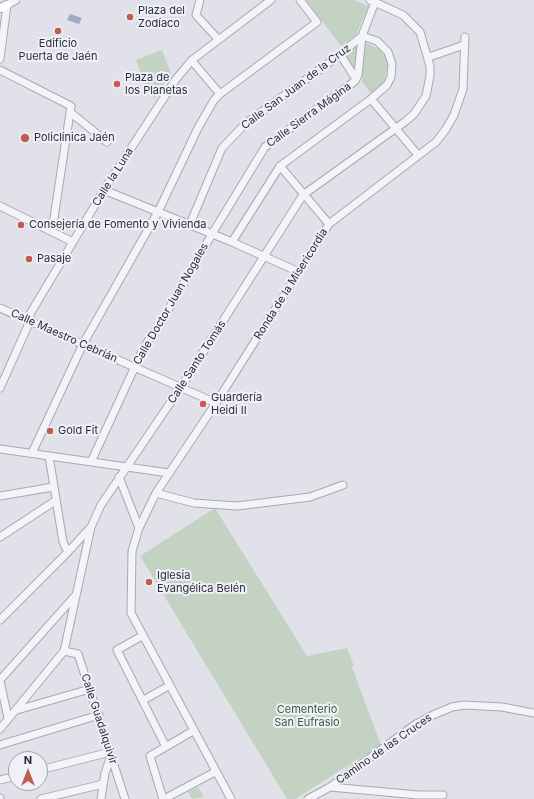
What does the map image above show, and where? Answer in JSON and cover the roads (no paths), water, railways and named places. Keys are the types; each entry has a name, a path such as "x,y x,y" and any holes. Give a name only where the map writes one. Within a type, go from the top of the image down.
{"street":[{"path":"0,59 6,3 16,0"},
{"path":"200,0 196,15 218,39"},
{"name":"Calle la Luna","path":"0,388 30,321 30,314 104,190 176,79 192,61 218,39 271,0"},
{"path":"32,453 83,344 158,212 198,128 214,100 317,22 300,0"},
{"path":"303,195 396,129 414,114 426,96 430,76 429,57 417,27 403,15 373,1 362,36 358,75 356,79"},
{"path":"232,242 280,166 372,99 389,81 392,64 388,52 377,41 362,36"},
{"name":"Calle San Juan de la Cruz","path":"190,224 222,148 245,124 362,36"},
{"name":"Ronda de la Misericordia","path":"231,799 142,636 131,612 132,551 139,528 156,493 216,403 329,224 436,142 446,129 461,98 465,73 465,37"},
{"path":"429,57 464,45"},
{"path":"340,54 356,79"},
{"path":"192,61 220,94"},
{"path":"0,70 70,109 107,142"},
{"name":"Calle Sierra Mágina","path":"212,234 265,147 356,79"},
{"path":"372,99 418,155"},
{"path":"52,231 70,109"},
{"path":"280,166 329,224"},
{"path":"104,190 190,224 300,272"},
{"name":"Calle Santo Tomás","path":"91,527 101,505 182,387 303,195"},
{"path":"0,206 73,242"},
{"name":"Calle Doctor Juan Nogales","path":"90,462 144,347 160,324 212,234"},
{"name":"Calle Maestro Cebrián","path":"0,308 216,403"},
{"path":"0,449 169,473"},
{"path":"49,456 55,501 63,542 68,552"},
{"path":"119,477 139,528"},
{"path":"156,493 194,503 237,506 310,497 342,485"},
{"path":"0,496 53,487"},
{"path":"0,537 55,501"},
{"path":"134,513 146,512"},
{"path":"0,620 91,527"},
{"path":"0,729 64,651 91,527"},
{"path":"8,718 0,681 75,595"},
{"path":"142,636 117,650 166,747"},
{"name":"Calle Guadalquivir","path":"64,651 78,654 125,799"},
{"path":"16,710 90,688"},
{"path":"147,698 165,688"},
{"name":"Camino de las Cruces","path":"308,799 330,788 416,724 452,707 464,705 502,707 534,713"},
{"path":"0,745 98,715"},
{"path":"193,731 150,756 164,799 215,772"},
{"path":"48,768 110,754 101,799"},
{"path":"41,799 103,784"},
{"path":"330,788 430,797 443,795"}],"water":[{"path":"70,14 82,18 79,24 67,20"}],"place":[{"name":"Plaza del Zodíaco","path":"130,17"},
{"name":"Edificio Puerta de Jaén","path":"58,31"},
{"name":"Plaza de los Planetas","path":"117,84"},
{"name":"Policlínica Jaén","path":"25,138"},
{"name":"Consejería de Fomento y Vivienda","path":"21,225"},
{"name":"Pasaje","path":"29,259"},
{"name":"Guardería Heidi II","path":"203,404"},
{"name":"Gold Fit","path":"50,431"},
{"name":"Iglesia Evangélica Belén","path":"149,582"}],"park label":[{"name":"Cementerio San Eufrasio","path":"307,716"}]}
